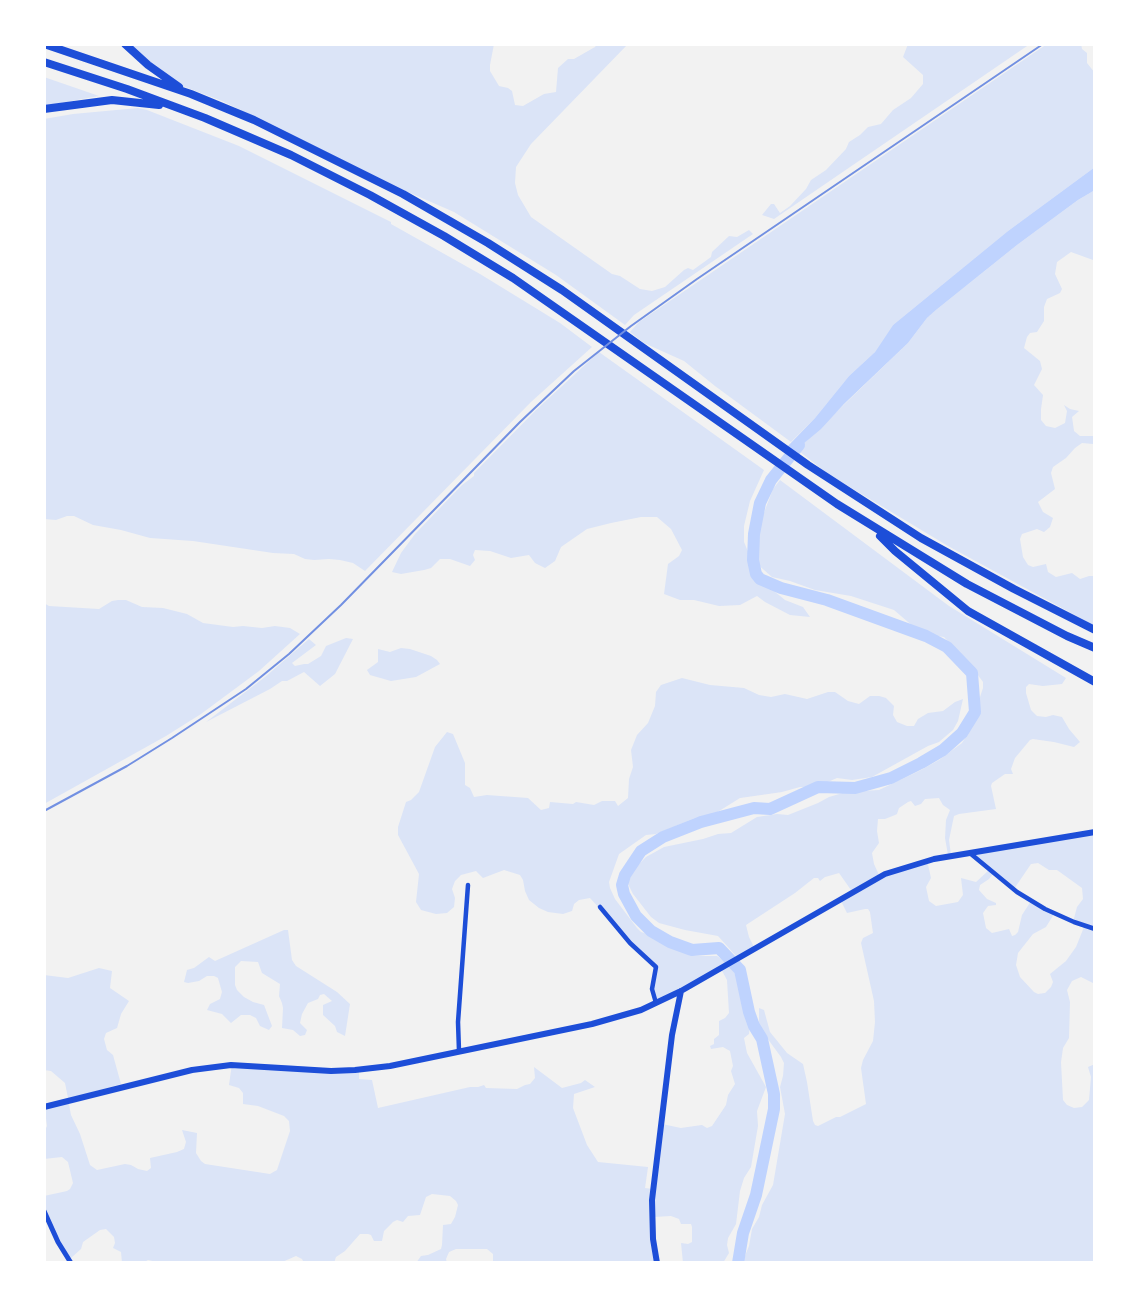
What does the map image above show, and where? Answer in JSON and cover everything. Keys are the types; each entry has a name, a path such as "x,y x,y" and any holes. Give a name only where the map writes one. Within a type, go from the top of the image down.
{"highway":[{"path":"44,44 191,94 254,120 393,188 562,290 776,443 921,538 1095,630"},
{"path":"125,44 148,65 191,94"},
{"path":"44,62 183,110 291,155 471,251 868,524 967,583 1095,648"},
{"path":"44,109 112,100 183,110"},
{"path":"868,524 895,551 968,611 1095,682"}],"main road":[{"path":"44,1107 192,1070 232,1065 303,1070 355,1070 390,1066 592,1024 641,1010 681,991 886,874 934,859 1095,832"},
{"path":"657,1263 652,1200 672,1035 681,991"}],"street":[{"path":"971,854 1017,892 1045,909 1095,929"},
{"path":"459,1052 458,1022 468,885"},
{"path":"600,907 630,943 656,967 652,989 656,1003"},
{"path":"44,1211 71,1263"}],"shaded area":[{"path":"125,44 494,44 490,71 499,86 512,91 515,105 523,106 544,94 556,92 558,68 568,59 574,59 597,44 628,44 531,144 516,167 515,183 518,195 531,217 612,274 640,289 652,291 665,287 684,270 693,270 711,257 712,252 729,236 737,237 749,230 753,234 634,315 625,325 556,275 454,212 222,101 172,82"},
{"path":"908,44 1030,44 774,219 762,215 771,204 774,204 780,213 790,206 811,180 826,170 846,149 849,142 868,127 881,124 923,84 923,75 903,57"},
{"path":"1047,44 1081,44 1087,53 1087,63 1095,73 1095,167 1008,231 893,325 875,352 849,376 815,418 791,442 684,361 644,343 630,332 639,322"},
{"path":"44,77 99,96 44,106"},
{"path":"138,108 239,146 391,222 560,323 592,347 531,402 365,571 353,563 340,560 305,559 294,554 150,538 93,525 74,516 56,520 44,519 44,119"},
{"path":"1095,190 1095,256 1093,260 1071,252 1057,262 1055,274 1062,289 1060,293 1047,299 1044,321 1037,332 1030,333 1027,337 1024,348 1040,361 1042,369 1034,385 1043,395 1041,420 1046,426 1055,428 1065,423 1067,411 1064,405 1079,411 1072,417 1074,431 1080,436 1093,436 1095,440 1093,444 1082,443 1053,467 1051,473 1055,489 1038,502 1043,512 1053,518 1050,527 1044,532 1037,529 1022,534 1020,539 1023,557 1028,565 1033,567 1046,564 1048,572 1056,577 1072,573 1080,579 1095,576 1095,626 948,546 828,474 799,451 803,444 908,343 936,310 1017,245"},
{"path":"599,352 764,470 750,501 744,526 744,542 752,561 754,578 785,600 803,607 810,617 790,615 757,596 740,605 719,606 694,600 680,600 664,594 668,564 679,556 682,550 671,529 657,517 641,517 587,529 561,547 555,561 545,568 535,563 529,555 511,558 490,551 475,550 475,560 470,566 450,559 440,559 431,568 424,570 401,574 392,572 401,553 415,534 536,410"},
{"path":"780,480 949,606 1066,678 1062,684 1029,684 1026,693 1031,710 1037,716 1062,717 1080,742 1074,747 1030,740 1015,758 1011,769 1013,774 1005,774 992,783 996,809 954,816 949,840 951,855 948,855 945,838 946,820 950,810 939,798 925,799 915,806 911,801 908,802 899,808 897,814 878,819 879,843 872,853 879,875 927,860 931,878 926,887 929,901 936,906 958,902 963,895 961,878 976,882 989,870 974,855 1095,833 1095,982 1081,977 1072,981 1067,990 1070,1002 1069,1038 1063,1048 1061,1062 1063,1100 1074,1108 1082,1107 1089,1100 1091,1077 1088,1067 1095,1064 1095,1263 742,1263 752,1229 773,1185 785,1114 780,1087 784,1063 759,1027 759,1008 764,1010 770,1032 787,1053 803,1064 815,1125 840,1117 866,1104 861,1068 873,1041 875,1022 874,1001 861,943 863,938 873,933 870,912 865,909 847,913 839,897 851,890 839,873 820,881 814,878 746,925 754,947 737,957 718,936 659,923 633,894 625,878 646,857 664,847 731,833 757,817 788,815 846,792 879,790 919,771 962,743 983,688 983,682 972,667 944,637 915,628 894,610 851,596 815,590 772,577 756,563 760,523 773,489","holes":["1038,863 1049,870 1057,870 1082,888 1083,899 1077,907 1073,922 1084,927 1076,947 1066,961 1050,974 1053,982 1051,987 1045,993 1038,994 1020,977 1016,965 1018,953 1033,934 1046,927 1054,914 1031,901 1022,915 1015,935 1012,936 1009,929 992,933 986,928 983,913 988,906 996,903 987,899 979,890 980,885 993,874 1014,889 1031,864"]},
{"path":"118,600 187,614 203,623 233,627 275,626 290,628 300,634 259,671 201,714 44,804 44,603 49,606 99,609"},
{"path":"346,638 353,639 335,674 320,686 304,672 206,722 309,639 316,645 292,663 295,666 308,664 321,656 326,646"},
{"path":"401,648 431,656 440,664 416,677 391,681 370,675 367,670 378,662 378,649 390,652"},
{"path":"682,678 710,685 744,688 771,697 785,694 807,699 835,692 848,701 859,704 870,696 879,696 886,698 894,706 893,715 897,722 907,726 914,726 918,719 928,713 943,711 963,699 953,730 939,742 872,777 852,780 837,778 816,787 800,787 740,798 716,813 646,835 619,854 609,882 610,888 637,928 691,956 717,956 727,963 741,979 751,1016 749,1034 744,1038 747,1053 766,1087 757,1111 758,1126 751,1167 740,1191 736,1224 728,1238 729,1253 723,1263 683,1263 681,1243 692,1242 692,1227 691,1224 681,1224 679,1219 671,1216 654,1217 658,1263 493,1263 493,1254 487,1249 456,1249 449,1252 447,1263 416,1263 421,1256 441,1249 443,1225 451,1224 458,1205 450,1196 432,1194 426,1197 420,1215 408,1216 403,1222 393,1222 384,1231 382,1241 374,1241 368,1234 360,1234 336,1257 334,1263 304,1263 296,1256 280,1263 161,1263 148,1260 143,1263 122,1263 121,1252 113,1248 114,1237 106,1229 83,1242 81,1249 69,1257 44,1210 44,1196 67,1191 73,1183 68,1162 62,1157 44,1159 44,1132 47,1126 44,1104 68,1098 65,1083 51,1071 44,1070 44,975 68,978 99,968 112,971 110,988 129,1001 117,1028 106,1033 104,1039 107,1050 113,1055 121,1084 68,1099 71,1115 90,1165 97,1170 125,1164 147,1171 151,1168 150,1158 184,1149 186,1142 182,1130 197,1133 196,1153 205,1164 270,1174 277,1170 290,1131 289,1121 284,1116 258,1106 243,1104 243,1093 239,1088 229,1085 232,1064 359,1068 359,1079 372,1080 378,1108 484,1085 486,1088 517,1089 530,1084 535,1078 534,1067 562,1088 585,1080 595,1087 574,1094 573,1108 587,1145 598,1162 648,1167 645,1188 653,1189 662,1124 681,1128 712,1126 726,1105 728,1095 735,1084 730,1051 723,1047 711,1049 710,1046 719,1035 719,1021 729,1013 727,980 720,967 675,993 657,1000 653,990 657,969 590,898 579,900 572,911 563,914 548,912 529,900 520,875 504,870 483,878 476,871 461,875 452,889 454,907 447,913 436,914 421,910 416,902 419,874 398,835 398,827 406,802 419,792 435,747 447,732 453,734 465,763 465,785 470,788 474,797 487,795 528,798 541,810 549,808 550,802 594,805 602,801 615,801 618,806 628,798 633,767 631,750 637,735 648,723 655,706 656,692 661,685"},
{"path":"288,930 292,960 296,966 337,992 350,1004 345,1036 337,1032 335,1026 323,1015 323,1005 332,1001 324,994 308,1003 302,1014 300,1023 307,1030 305,1035 300,1036 293,1030 282,1028 280,984 262,973 258,962 241,961 235,967 235,985 244,997 264,1005 272,1026 269,1030 260,1026 256,1018 250,1015 241,1015 231,1023 222,1014 207,1010 210,1004 220,999 222,992 218,978 207,976 199,981 184,982 187,970 209,957 215,961"}],"water":[{"path":"1095,167 1095,190 1017,245 936,310 908,343 803,444 796,455 786,448 849,376 875,352 893,325 1008,231"}],"waterway":[{"path":"738,1263 774,1109 774,1094 762,1039 749,1012 740,970 719,948 692,950 651,931 636,916 624,894 622,885 625,875 641,851 663,837 701,822 754,808 770,809 818,787 855,788 891,778 943,750 962,733 975,712 972,673 947,647 926,636 827,600 781,588 760,579 756,574 753,560 754,534 760,503 771,480 799,445"}],"railway":[{"path":"44,811 172,738 246,689 289,654 341,605 520,422 574,371 631,326 1043,44"}]}
